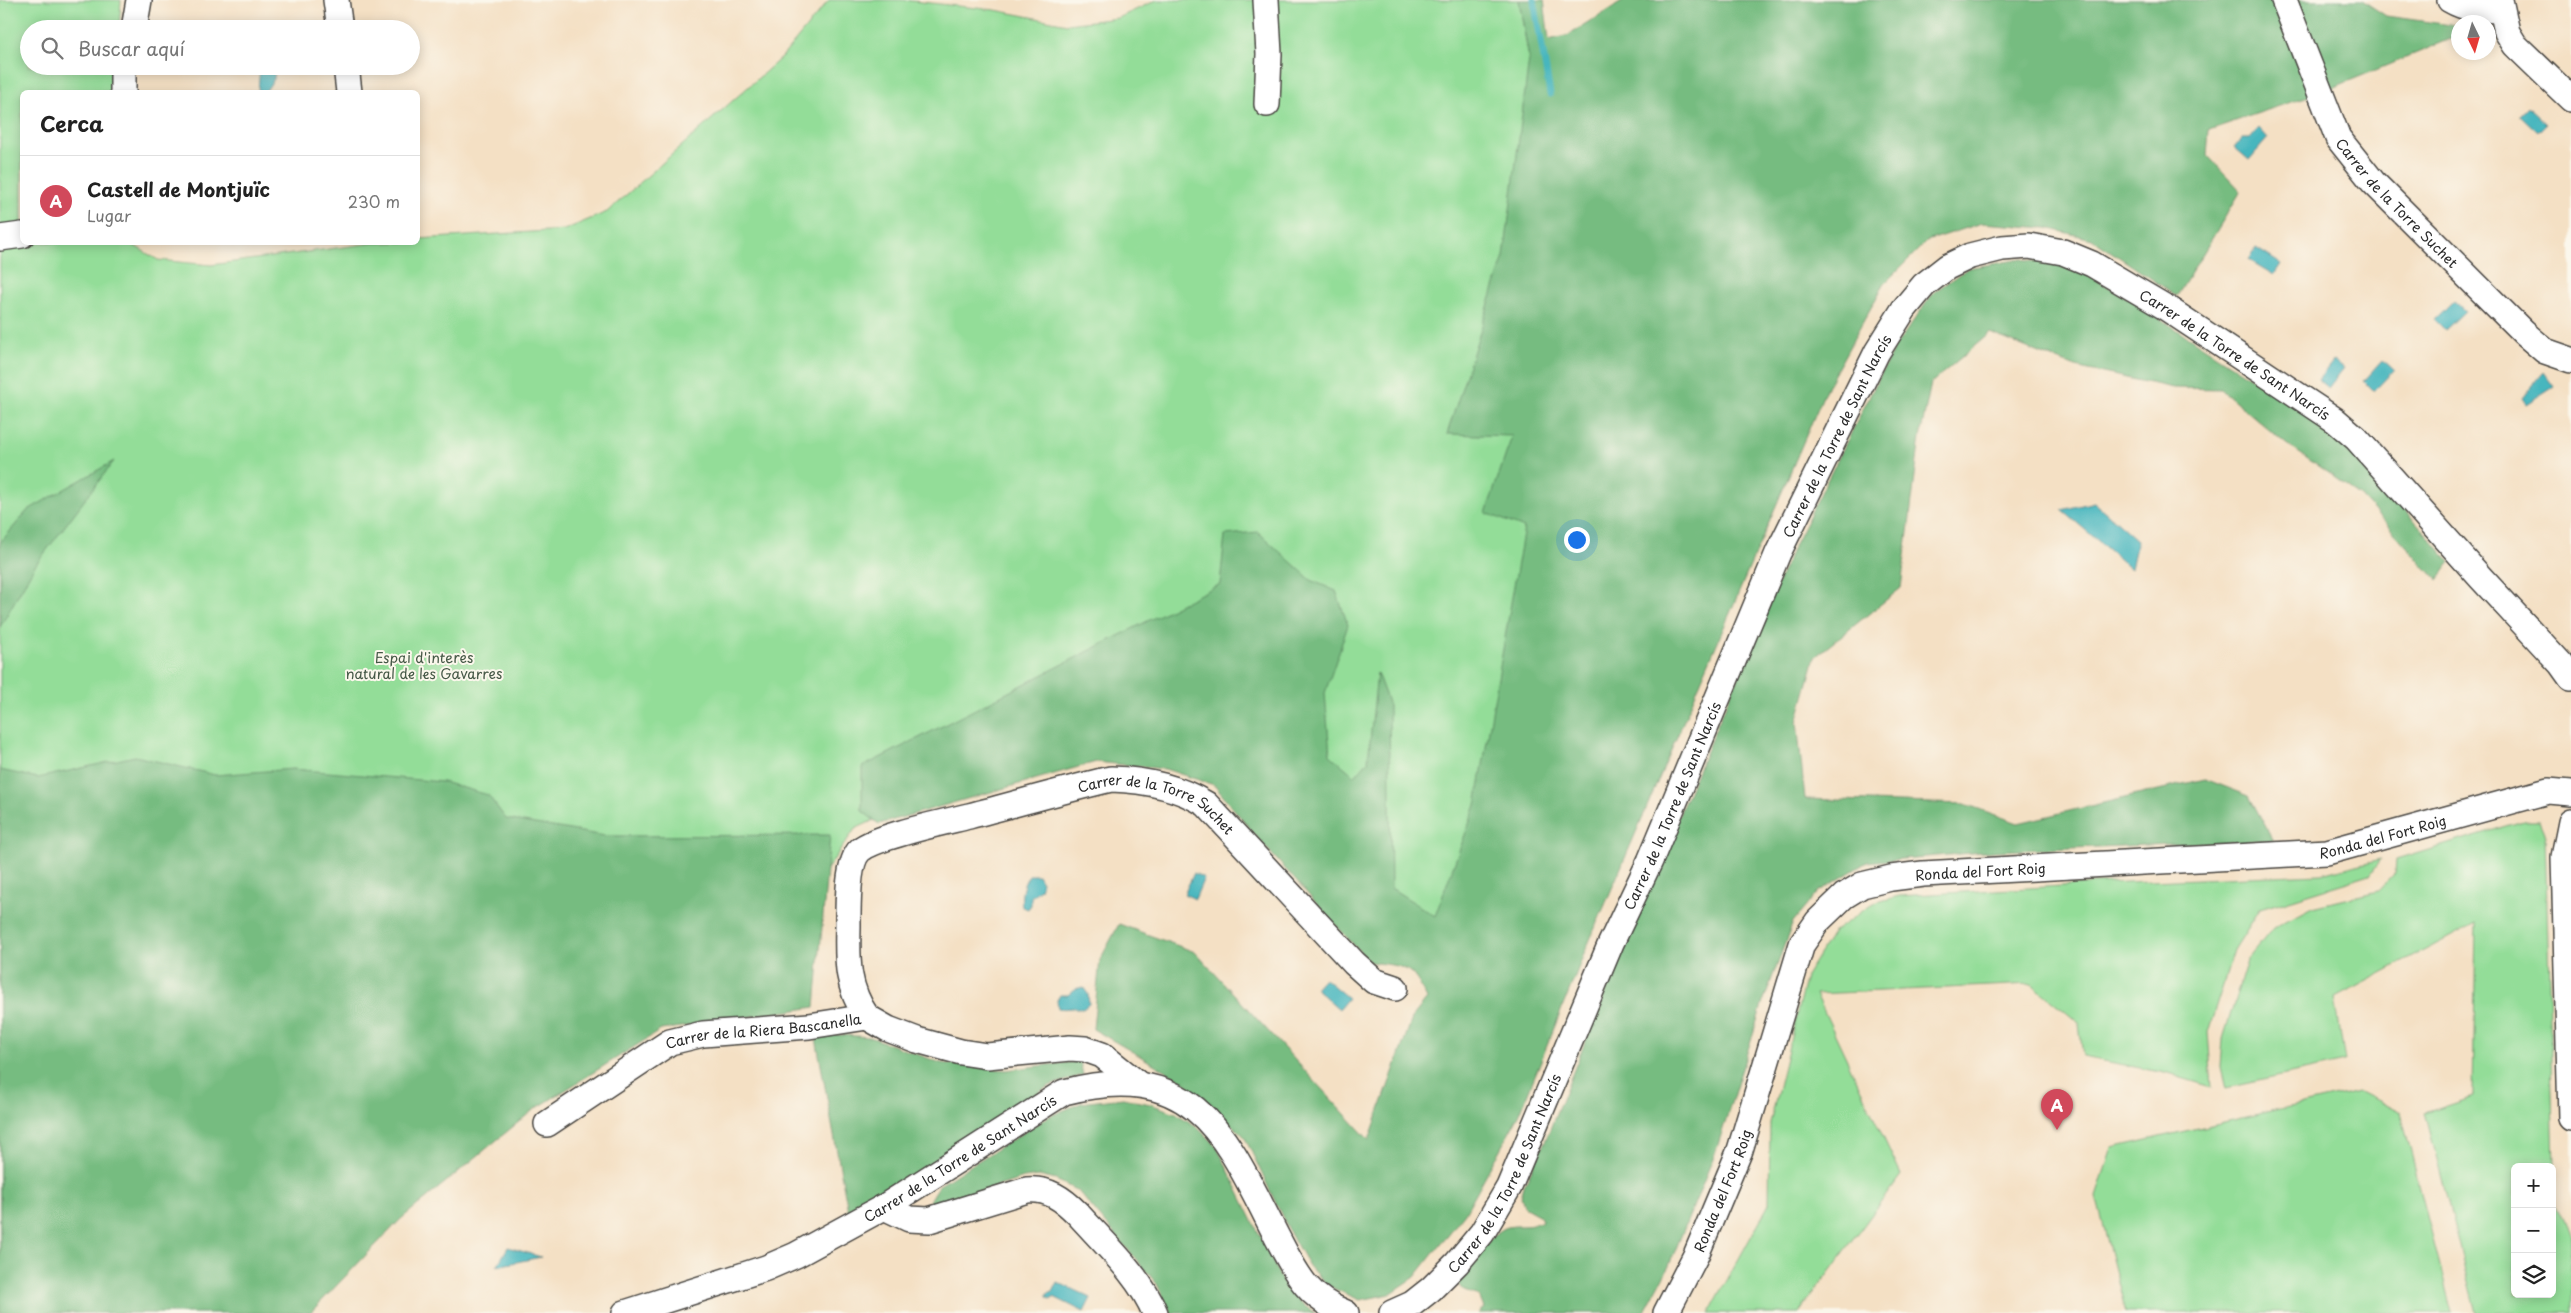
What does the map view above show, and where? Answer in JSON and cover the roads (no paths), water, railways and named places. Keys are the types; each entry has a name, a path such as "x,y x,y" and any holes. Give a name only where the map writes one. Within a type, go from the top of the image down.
{"street":[{"path":"125,20 126,0"},
{"path":"136,20 139,0"},
{"path":"336,0 339,20"},
{"path":"1266,0 1267,104"},
{"name":"Carrer de la Torre Suchet","path":"2284,0 2338,138 2356,162 2524,333 2545,351 2571,360"},
{"path":"2450,0 2462,7 2481,10 2500,5 2507,32 2516,45 2571,99"},
{"path":"123,75 123,90"},
{"path":"347,75 349,90"},
{"path":"0,238 20,235"},
{"name":"Carrer de la Torre de Sant Narcís","path":"1392,1313 1412,1304 1431,1289 1457,1263 1482,1233 1510,1187 1611,943 1650,861 1778,553 1877,352 1904,309 1924,285 1946,267 1970,256 2002,248 2029,246 2063,252 2092,264 2165,307 2334,420 2356,438 2480,578 2561,664 2571,678"},
{"name":"Carrer de la Torre Suchet","path":"867,1017 856,1001 850,981 847,953 850,876 853,862 859,851 906,833 1111,779 1132,779 1165,786 1189,794 1206,804 1354,963 1374,981 1395,988"},
{"name":"Ronda del Fort Roig","path":"1666,1313 1696,1255 1740,1150 1802,944 1837,900 1862,885 1923,874 1999,868 2327,852 2548,791 2571,793"},
{"path":"2571,822 2564,857 2571,1118"},
{"name":"Carrer de la Riera Bascanella","path":"547,1124 670,1042 703,1034 809,1026 867,1017 888,1029 917,1040 961,1052 986,1056 1070,1048 1085,1049 1102,1056 1137,1083"},
{"name":"Carrer de la Torre de Sant Narcís","path":"625,1313 766,1268 796,1255 884,1207 1064,1092 1094,1084 1137,1083 1168,1092 1198,1110 1219,1132 1251,1185 1301,1281 1321,1301 1346,1313"},
{"path":"884,1207 909,1219 929,1220 1027,1190 1038,1189 1047,1192 1062,1200 1077,1212 1134,1279 1147,1296 1155,1313"}],"water":[{"path":"259,75 274,75 274,79 266,90 258,90"},
{"path":"2528,107 2546,124 2538,132 2520,115"},
{"path":"2259,128 2268,138 2249,160 2234,147 2242,138 2250,138"},
{"path":"2256,248 2281,264 2274,275 2249,260"},
{"path":"2454,301 2465,311 2445,330 2435,320"},
{"path":"2334,360 2344,368 2328,388 2318,380"},
{"path":"2383,360 2394,370 2374,391 2364,381"},
{"path":"2544,372 2554,386 2526,404 2522,398"},
{"path":"2094,502 2137,540 2131,569 2062,510"},
{"path":"1194,873 1204,878 1195,899 1184,894"},
{"path":"1029,875 1038,875 1042,882 1040,889 1031,897 1031,905 1028,909 1022,907 1022,898 1023,887"},
{"path":"1324,978 1348,998 1339,1009 1315,988"},
{"path":"1083,987 1088,994 1089,1004 1083,1009 1058,1008 1057,1000 1060,995 1068,995 1075,989"},
{"path":"508,1247 541,1257 497,1266"},
{"path":"1057,1282 1091,1298 1084,1312 1054,1297 1050,1299 1047,1297 1047,1294 1052,1292"}],"waterway":[{"path":"1534,0 1550,94"}],"place":[{"name":"Castell de Montjuïc","path":"2057,1130"}],"park label":[{"name":"Espai d'interès natural de les Gavarres","path":"424,666"}]}
